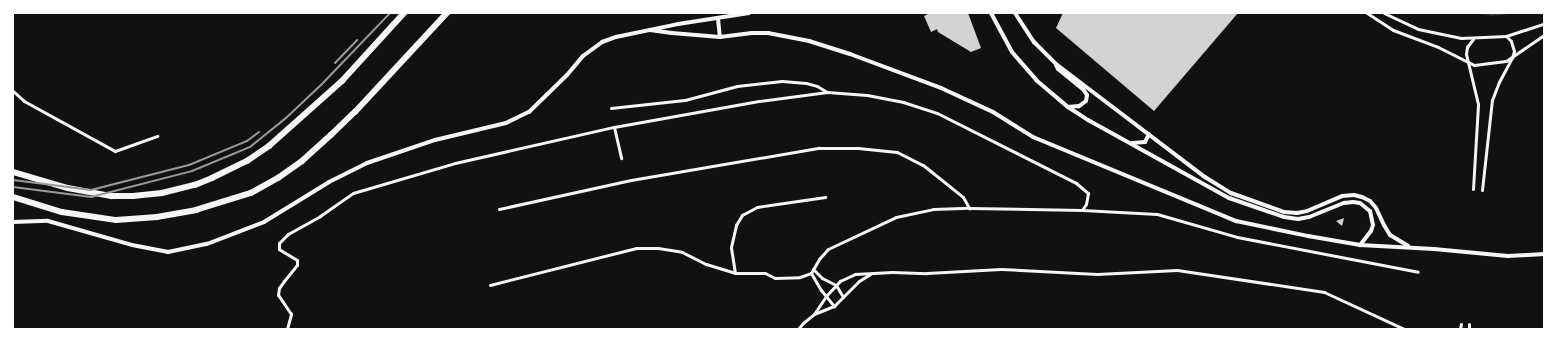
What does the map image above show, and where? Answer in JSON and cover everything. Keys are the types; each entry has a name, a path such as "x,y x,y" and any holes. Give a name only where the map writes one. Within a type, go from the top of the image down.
{"highway":[{"path":"13,172 68,188 111,196 133,196 162,193 195,185 247,161 269,146 342,81 404,13"},
{"path":"13,198 62,212 116,220 157,217 196,210 251,193 278,178 302,161 331,135 355,112 447,13"}],"street":[{"path":"13,222 48,221 120,242 168,252 207,244 264,222 329,182 367,163 435,140 506,123 529,112 589,51 602,42 616,36 749,13"},
{"path":"991,13 1012,52 1036,80 1068,107 1229,198 1284,217 1298,219 1309,218 1344,203 1360,203 1370,211 1373,225 1371,231 1360,244"},
{"path":"1015,13 1034,42 1056,64 1205,177 1231,193 1284,212 1307,211 1342,196 1354,195 1362,197 1376,208 1390,235 1396,241 1410,247"},
{"path":"1367,13 1393,30 1438,47 1468,63 1490,64 1512,58 1544,35"},
{"path":"1384,13 1408,25 1431,33 1473,39 1506,36 1544,24"},
{"path":"718,19 720,37"},
{"path":"650,30 720,37 752,33 768,33 809,41 850,54 941,88 993,112 1034,137 1236,221 1308,236 1360,244 1508,256 1544,254"},
{"path":"1482,190 1492,100 1498,82 1512,58 1513,46 1506,36"},
{"path":"1473,39 1466,51 1476,92 1478,114 1473,190"},
{"path":"1056,64 1058,69 1083,89 1087,96 1086,101 1080,106 1068,107"},
{"path":"611,108 685,100 737,86 782,81 806,83 817,86 827,92"},
{"path":"13,91 24,100 115,151 157,136"},
{"path":"287,329 291,314 278,295 279,288 297,265 297,260 280,248 278,243 288,234 320,216 353,193 455,163 614,127 759,100 827,92 867,95 903,102 937,113 1083,187 1088,193 1088,198 1082,210"},
{"path":"614,127 621,158"},
{"path":"1130,143 1145,142 1149,134"},
{"path":"499,209 639,178 819,148 850,148 897,152 923,165 963,197 969,208"},
{"path":"735,273 732,243 736,225 742,215 757,207 825,197"},
{"path":"490,285 636,248 658,248 682,252 706,264 735,273 765,272 775,278 800,277 811,273 828,249 896,217 933,209 969,208 1082,210 1157,214 1237,237 1418,272"},
{"path":"813,269 822,278 836,285 843,297"},
{"path":"798,329 814,314 826,296 836,285 847,277 855,274 892,272 927,273 1001,269 1097,274 1177,270 1324,292 1404,329"},
{"path":"811,273 834,306"},
{"path":"814,314 834,306 859,281 870,274"},
{"path":"1460,329 1461,324"},
{"path":"1469,324 1469,329"}],"shaded area":[{"path":"1477,13 1517,13 1492,16"}],"building":[{"path":"930,13 968,13 981,48 971,52 938,32 937,29 931,32 924,16"},
{"path":"1063,13 1238,13 1154,111 1056,28"},
{"path":"1344,218 1342,226 1336,221"}],"railway":[{"path":"13,187 91,197 192,171 250,147 286,118 321,85 390,13"},
{"path":"335,63 357,40"},
{"path":"13,180 91,190 189,165 247,141 259,132"}]}
